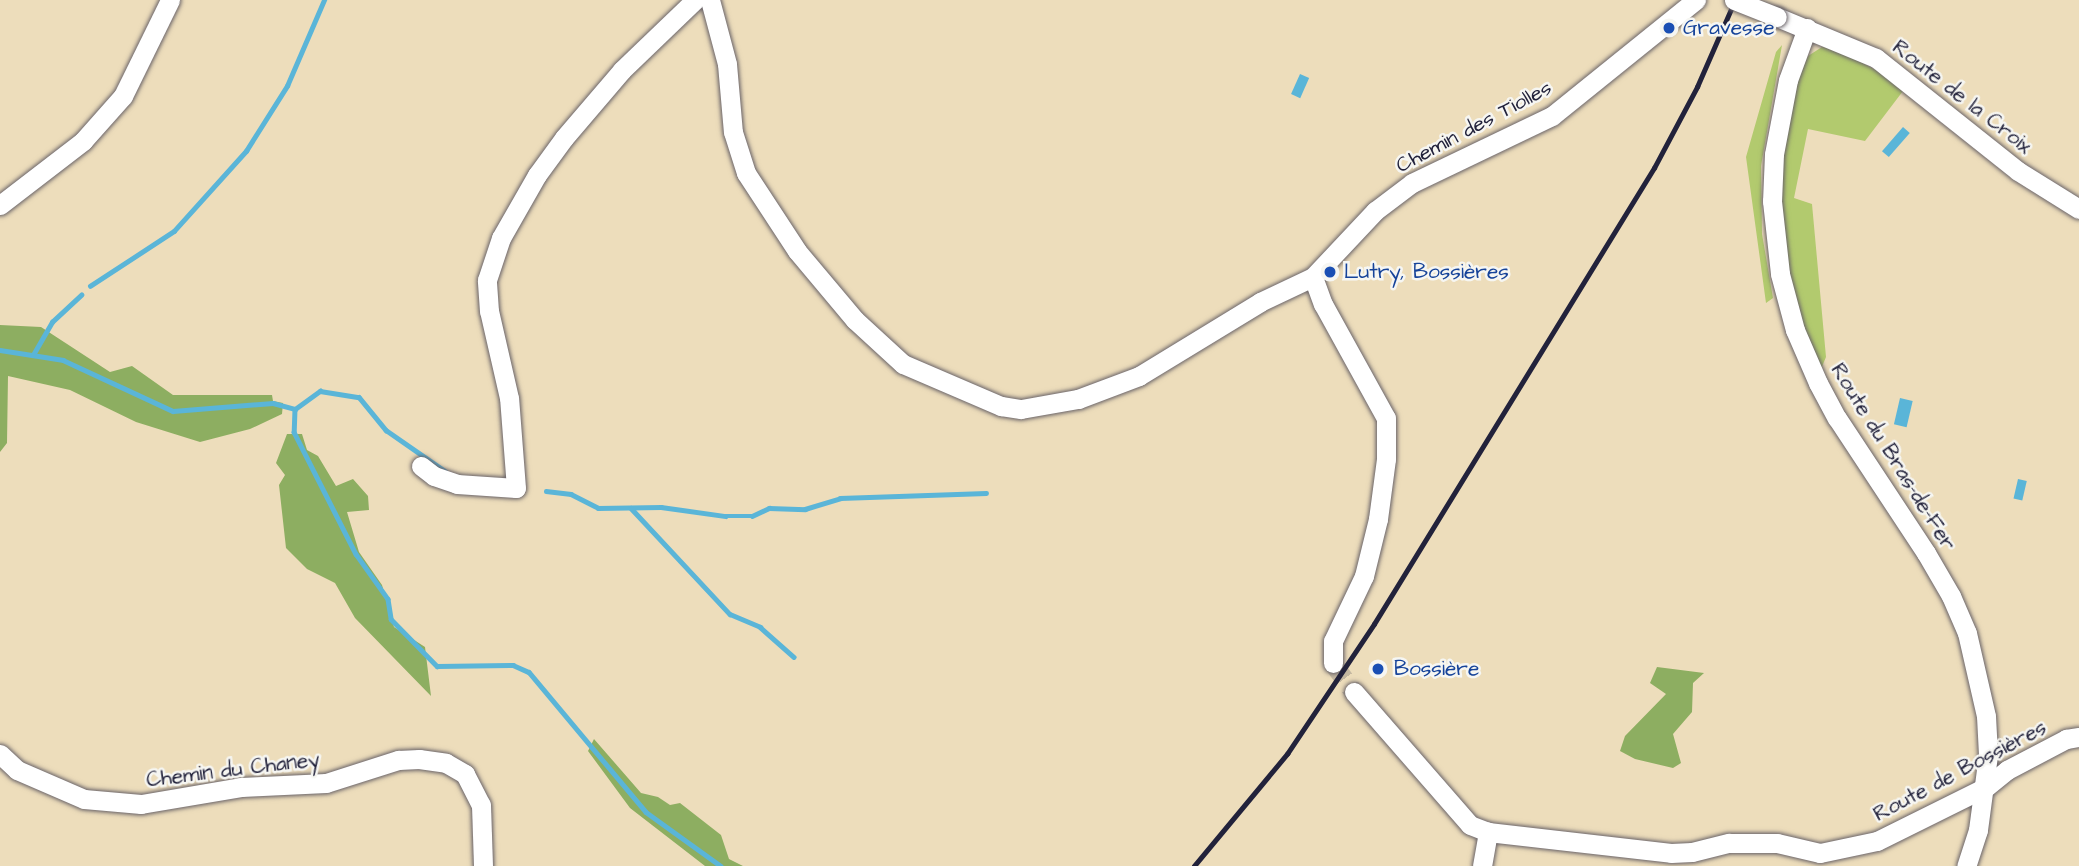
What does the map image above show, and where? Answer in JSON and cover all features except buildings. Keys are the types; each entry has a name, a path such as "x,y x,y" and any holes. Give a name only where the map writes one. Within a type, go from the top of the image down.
{"street":[{"path":"0,205 83,141 122,96 170,0"},
{"path":"421,466 434,476 457,484 516,488 509,398 488,301 487,280 501,239 537,175 564,138 622,70 695,0"},
{"path":"710,0 727,64 733,132 746,173 797,251 855,320 903,364 1001,406 1021,409 1078,399 1139,376 1249,308 1313,277 1323,304 1385,418 1386,459 1378,519 1364,576 1333,641 1333,663"},
{"name":"Chemin des Tiolles","path":"1313,277 1375,211 1412,183 1552,116 1696,0"},
{"name":"Route de la Croix","path":"1734,0 1876,58 2018,172 2079,209"},
{"name":"Route du Bras-de-Fer","path":"1807,28 1788,80 1774,154 1772,201 1780,274 1795,330 1836,418 1926,553 1951,596 1967,633 1986,716 1986,787 1978,830 1966,866"},
{"name":"Route de Bossières","path":"1354,692 1470,825 1488,832 1671,853 1692,852 1729,843 1777,843 1820,852 1877,841 1986,787 2007,770 2057,744 2079,737"},
{"name":"Chemin du Chaney","path":"0,754 17,771 83,799 141,804 229,789 326,783 398,760 419,758 446,763 465,774 481,805 483,866"},
{"path":"1482,866 1488,832"},
{"path":"1645,866 1671,853"}],"green space":[{"path":"1782,45 1761,166 1762,234 1773,298 1766,303 1746,157 1776,52"},
{"path":"1822,47 1837,49 1881,73 1903,91 1865,141 1808,129 1794,198 1812,204 1826,357 1821,369 1802,323 1787,267 1781,193 1783,152 1794,89 1808,56"},
{"path":"0,325 41,327 110,372 132,366 173,395 272,395 273,401 283,403 282,414 250,429 200,442 136,422 70,390 8,376 7,443 0,452"},
{"path":"287,434 302,434 307,450 318,456 336,486 353,479 368,496 369,510 347,512 359,552 382,585 394,627 425,647 431,696 355,618 335,583 307,569 286,548 279,485 285,475 276,463"},
{"path":"1657,667 1704,673 1693,683 1692,712 1673,734 1681,763 1673,768 1635,759 1620,751 1625,736 1666,694 1650,683"},
{"path":"594,739 641,793 658,797 670,805 680,803 721,835 729,859 743,866 705,866 630,808 588,751"}],"water":[{"path":"1300,74 1309,78 1300,98 1291,94"},
{"path":"1903,127 1910,133 1889,157 1882,151"},
{"path":"1900,398 1913,401 1907,427 1894,424"},
{"path":"2018,479 2027,481 2022,501 2014,498"}],"waterway":[{"path":"90,286 174,231 246,151 287,86 324,0"},
{"path":"33,355 52,322 81,295"},
{"path":"0,350 63,360 173,411 273,403 295,409"},
{"path":"295,409 320,391 359,397 386,430 445,471"},
{"path":"295,409 294,432 356,554 388,599 391,619 437,666 513,665 529,672 646,812 721,866"},
{"path":"546,491 571,494 598,508 661,507 725,516 752,516 769,508 805,509 840,498 986,493"},
{"path":"631,508 730,614 760,627 794,657"}],"tunnel":[{"path":"1333,663 1354,692"}],"railway":[{"path":"1194,866 1287,754 1374,624 1654,168 1697,87 1735,0"}],"place":[{"name":"Gravesse","path":"1669,28"},
{"name":"Lutry, Bossières","path":"1330,272"},
{"name":"Bossière","path":"1378,669"}]}
